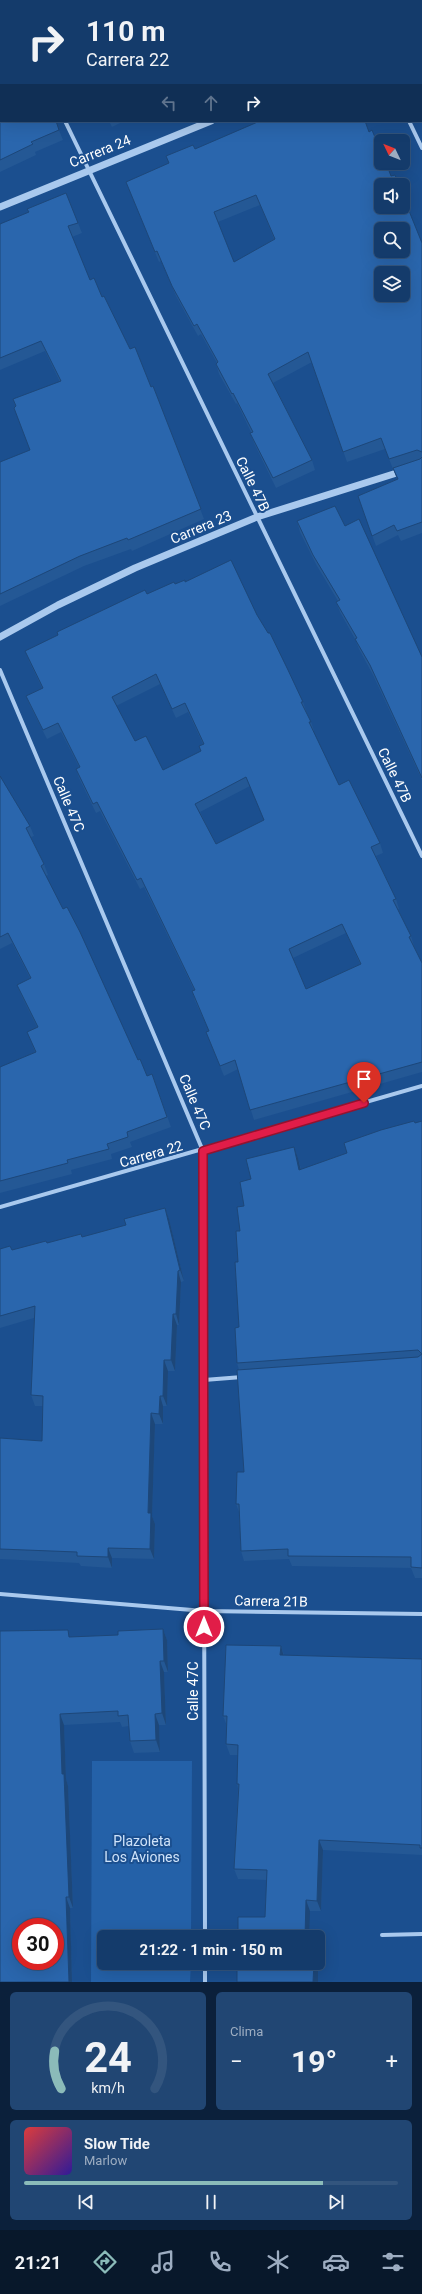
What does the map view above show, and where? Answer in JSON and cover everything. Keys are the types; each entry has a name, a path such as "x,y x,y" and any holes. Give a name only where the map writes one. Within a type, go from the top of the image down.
{"street":[{"name":"Calle 47B","path":"65,122 422,856"},
{"name":"Carrera 24","path":"0,207 208,122"},
{"path":"409,122 422,148"},
{"name":"Carrera 23","path":"0,637 58,605 135,568 257,517 414,468"},
{"name":"Calle 47C","path":"0,670 203,1151 205,1930"},
{"name":"Carrera 22","path":"0,1207 203,1151 422,1086"},
{"path":"204,1380 250,1377"},
{"name":"Carrera 21B","path":"0,1594 204,1611 422,1614"},
{"path":"382,1935 422,1934"},
{"path":"205,1970 205,1982"}],"green space":[{"name":"Plazoleta Los Aviones","path":"92,1761 192,1761 191,1930 97,1930 97,1970 191,1970 190,1982 91,1982"}],"building":[{"path":"0,122 56,122 59,130 31,142 33,144 0,160"},
{"path":"258,122 365,122 369,132 372,130 374,135 374,170 389,170 391,176 395,175 396,178 374,178 374,214 410,213 422,243 422,452 417,450 389,459 381,438 343,452 308,352 268,374 312,460 273,478 250,433 253,432 216,364 218,362 197,324 194,326 172,286 157,251 155,252 126,182 169,163 166,156 193,145 195,149","holes":["256,195 275,239 234,262 214,212"]},
{"path":"66,193 78,223 68,226 90,280 94,278 102,297 104,296 130,349 135,347 151,387 153,386 201,509 128,540 127,538 80,556 0,594 0,462 30,450 14,408 16,406 13,399 61,381 41,341 0,358 0,224 29,212 27,209"},
{"path":"422,457 422,522 397,531 394,525 372,536 358,496 398,479 393,468"},
{"path":"335,506 345,526 359,519 422,657 422,778 370,665 355,639 357,638 336,602 340,600 313,555 297,521"},
{"path":"231,560 257,615 268,633 270,633 288,670 311,722 309,722 339,785 349,780 380,843 371,847 396,899 393,900 411,936 409,937 422,963 422,1062 250,1110 235,1060 220,1066 206,1032 209,1031 192,991 195,990 141,878 137,880 97,802 93,804 76,769 80,767 58,723 43,730 26,696 43,688 25,651 58,635 57,632 145,590 147,594 174,582 175,584 185,580 185,582","holes":["156,674 172,709 185,703 204,744 199,746 201,751 163,770 146,736 135,741 112,697","246,777 264,820 216,844 195,804","342,924 361,964 306,989 289,949"]},
{"path":"0,776 30,826 26,828 44,864 41,866 63,909 67,907 80,932 138,1060 140,1059 147,1076 152,1074 167,1117 127,1132 128,1137 107,1144 109,1149 67,1160 68,1163 0,1181 0,1067 36,1052 27,1032 38,1027 17,985 31,978 8,933 0,937"},
{"path":"414,1121 415,1123 422,1121 422,1354 418,1350 237,1363 235,1328 239,1327 235,1262 238,1262 236,1231 240,1231 237,1207 244,1206 240,1182 251,1179 246,1159 294,1147 299,1170 347,1153 344,1143 381,1130"},
{"path":"165,1208 180,1270 178,1271 176,1314 173,1314 171,1360 164,1360 163,1396 160,1396 159,1414 151,1413 148,1513 151,1513 150,1549 108,1548 108,1557 77,1556 77,1552 0,1549 0,1438 42,1441 43,1396 31,1395 35,1306 0,1316 0,1249 10,1246 12,1250 81,1234 82,1237 126,1225 124,1219"},
{"path":"422,1354 422,1568 411,1567 411,1557 288,1556 288,1549 241,1551 239,1504 236,1504 237,1472 244,1472 237,1370 418,1357"},
{"path":"163,1629 164,1661 160,1661 162,1713 155,1714 156,1740 130,1741 128,1715 118,1716 118,1711 60,1714 69,1897 66,1897 69,1982 0,1982 0,1631 68,1630 69,1637 118,1635 118,1631"},
{"path":"226,1645 281,1646 280,1655 422,1659 422,1848 420,1848 420,1845 319,1840 317,1901 306,1900 305,1930 238,1930 238,1917 265,1917 267,1870 234,1869 239,1784 237,1784 238,1745 226,1744 227,1716 223,1716"},
{"path":"237,1970 314,1970 313,1982 237,1982"}],"route":[{"path":"204,1627 203,1151 364,1103"}]}
